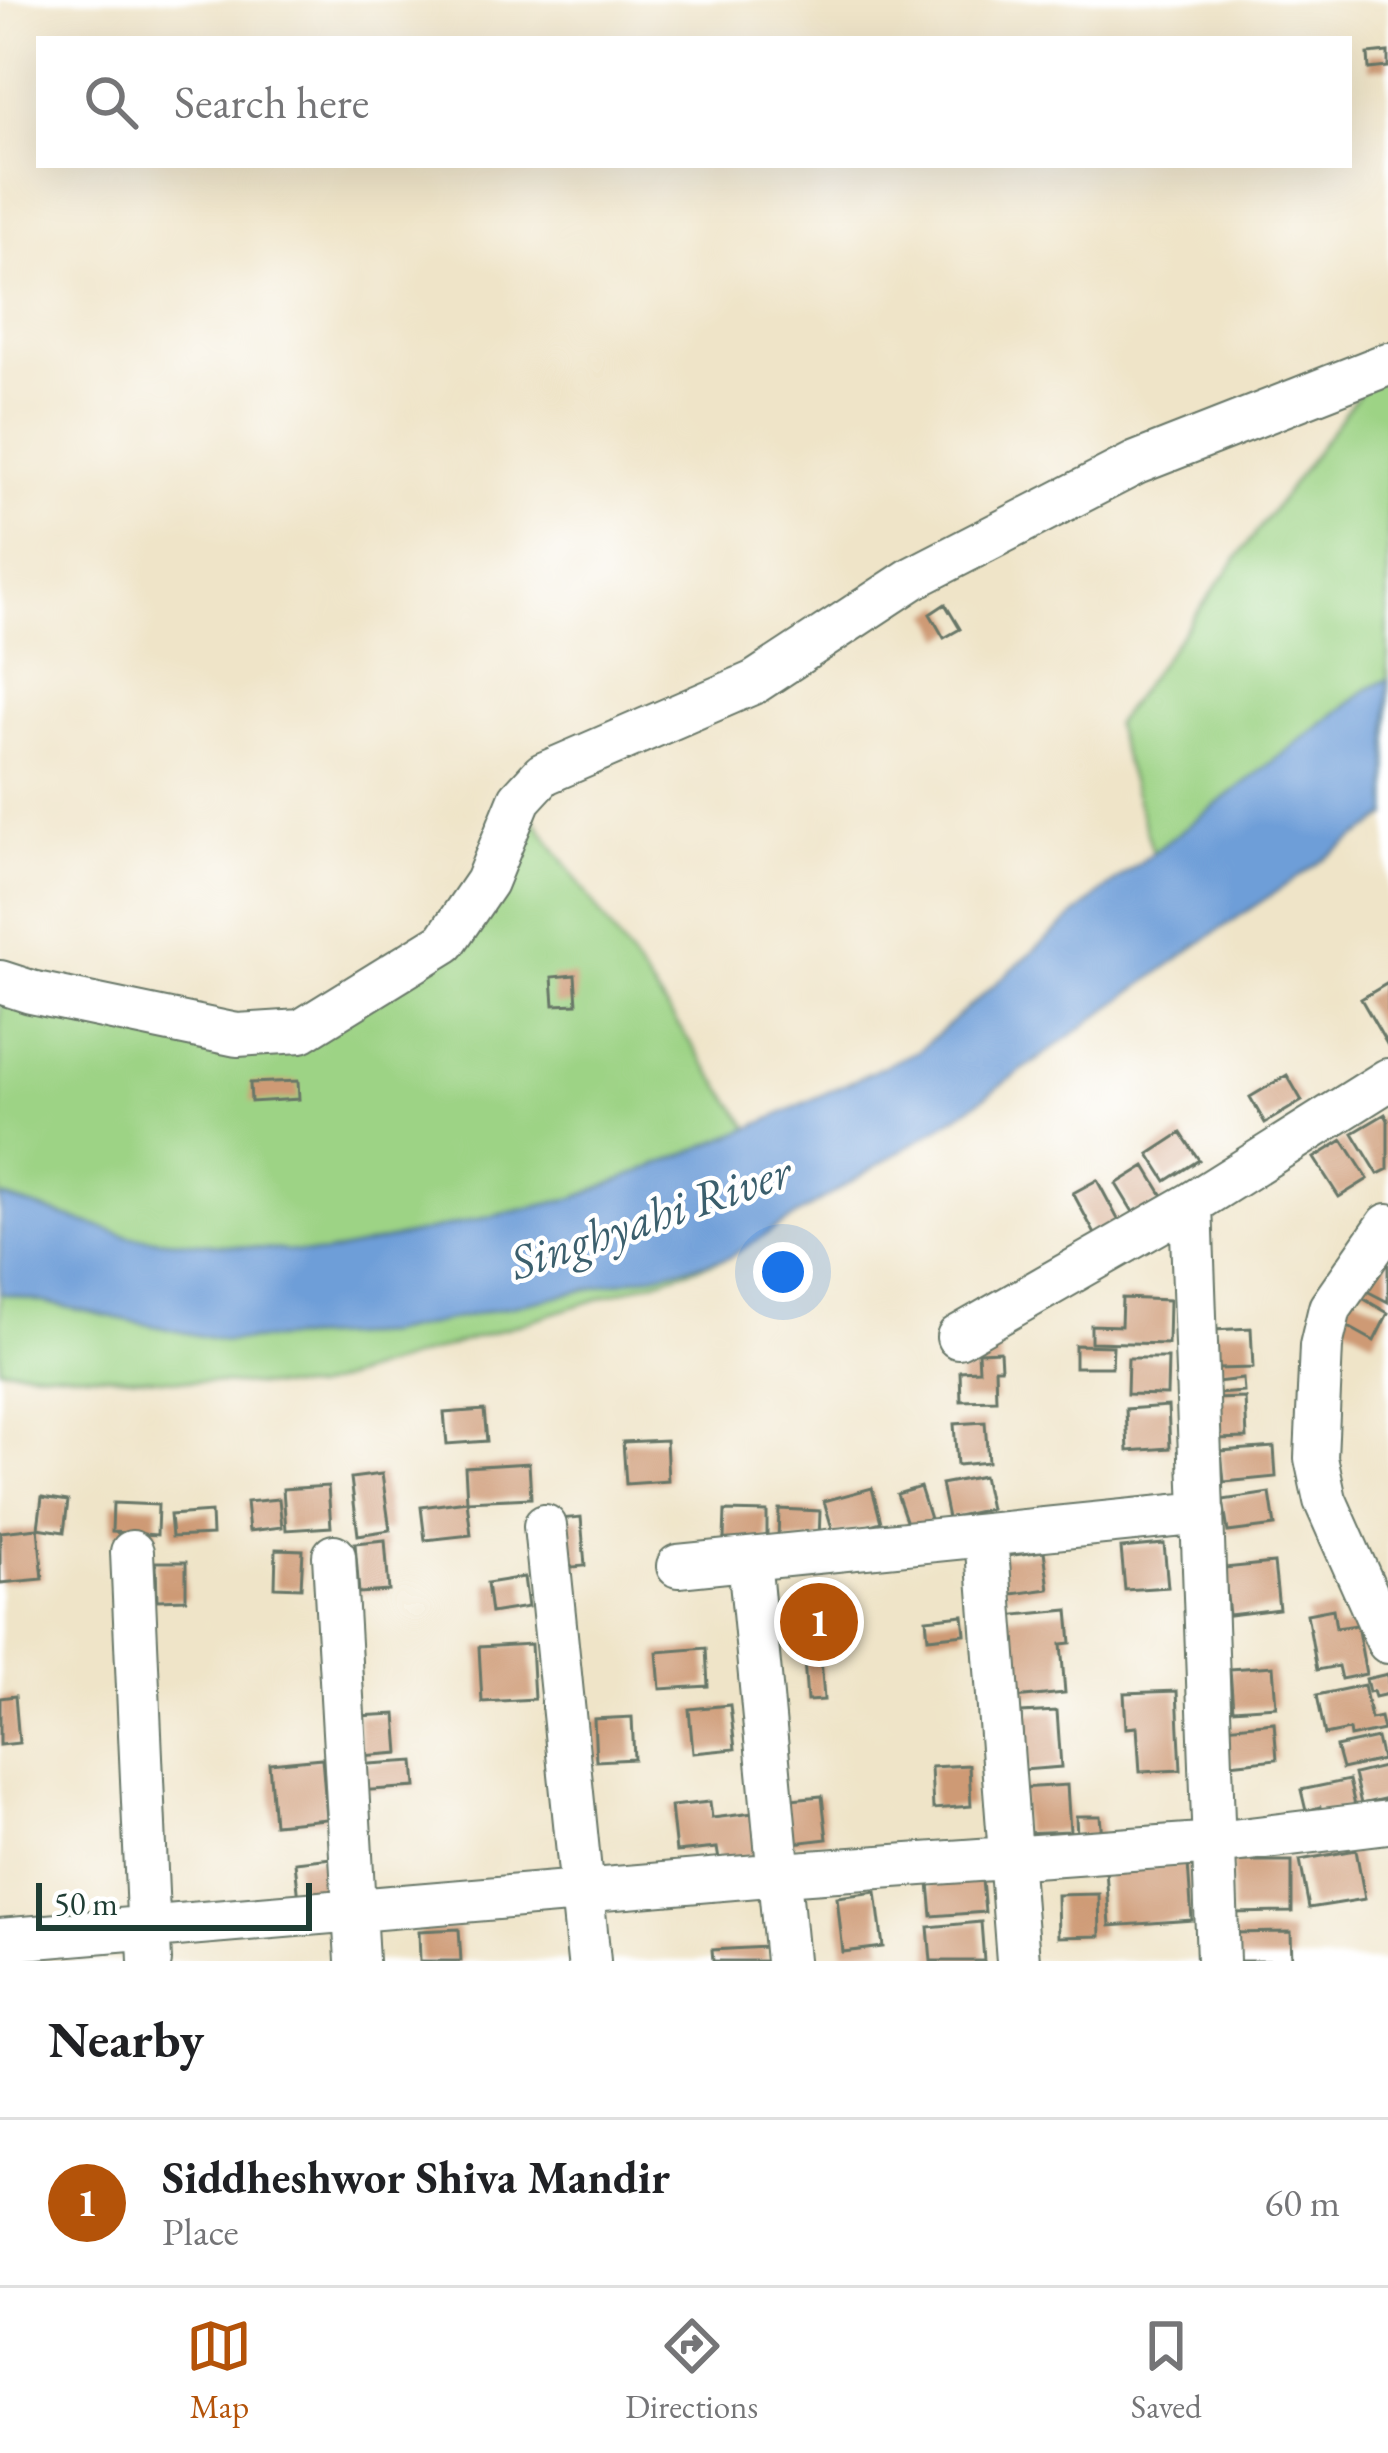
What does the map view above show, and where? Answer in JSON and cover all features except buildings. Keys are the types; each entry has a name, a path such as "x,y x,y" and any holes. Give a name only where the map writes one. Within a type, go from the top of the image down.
{"street":[{"path":"0,982 237,1035 301,1031 445,942 486,882 520,799 543,774 755,682 914,578 1136,463 1388,364"},
{"path":"958,1337 1191,1204 1388,1080"},
{"path":"1191,1204 1218,1961"},
{"path":"1388,1226 1330,1308 1321,1346 1316,1457 1325,1500 1388,1642"},
{"path":"678,1566 1203,1513"},
{"path":"544,1526 589,1961"},
{"path":"986,1536 1018,1961"},
{"path":"132,1552 149,1944"},
{"path":"334,1556 357,1961"},
{"path":"749,1558 787,1961"},
{"path":"0,1940 149,1944 353,1910 1216,1843 1388,1822"}],"green space":[{"path":"1388,364 1388,679 1366,690 1153,853 1114,725 1380,365"},
{"path":"520,799 750,1128 575,1198 323,1254 131,1237 0,1196 0,982 301,1031 445,942"},
{"path":"728,1258 313,1389 0,1368 0,1293 225,1341 386,1334"}],"water":[{"name":"Singhyahi River","path":"1388,679 1388,816 962,1113 728,1258 386,1334 225,1341 0,1293 0,1196 131,1237 323,1254 575,1198 750,1128 919,1050 1104,890 1367,690"}],"place":[{"name":"Siddheshwor Shiva Mandir","path":"819,1622"}]}
